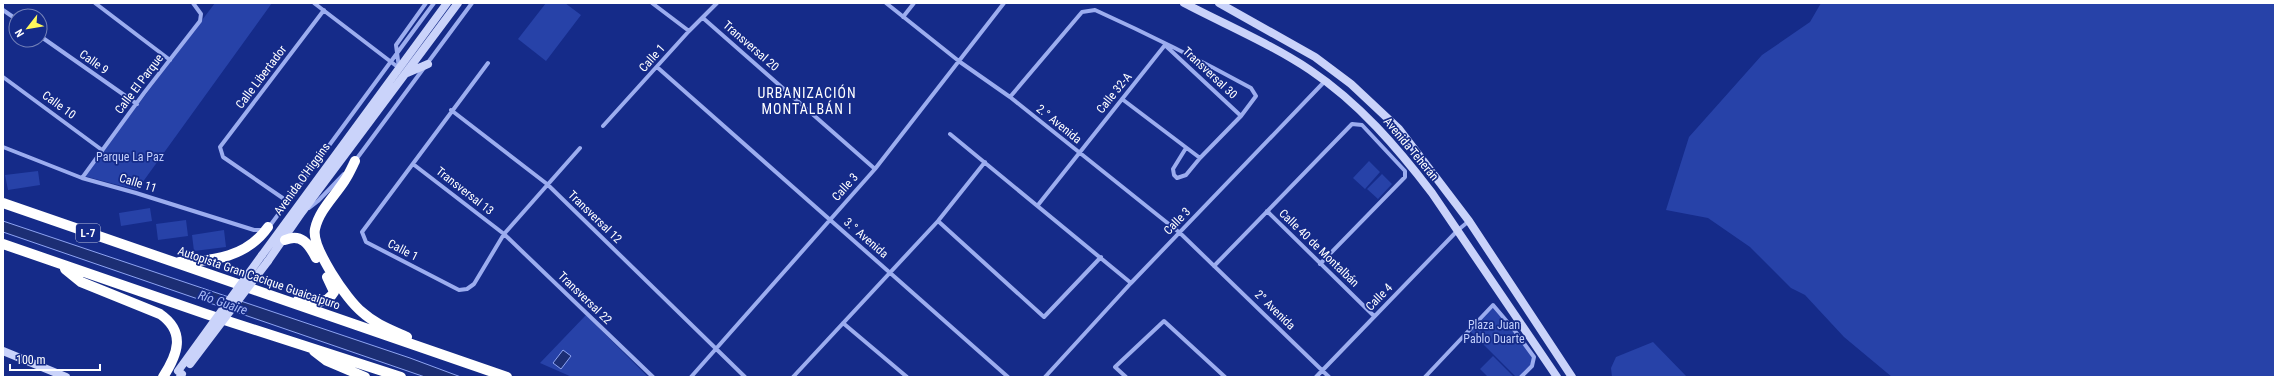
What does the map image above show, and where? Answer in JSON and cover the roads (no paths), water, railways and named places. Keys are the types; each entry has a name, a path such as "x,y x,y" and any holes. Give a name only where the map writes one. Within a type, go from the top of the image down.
{"highway":[{"path":"355,161 345,180 320,216 314,231 314,240 339,284 361,312 372,320 409,337 423,349"},
{"name":"Autopista Gran Cacique Guaicaipuro","path":"3,203 507,377"},
{"path":"173,262 207,261 227,257 258,241 268,228"},
{"path":"273,296 317,303 327,300 334,292 333,287 307,243 295,237 284,240"},
{"path":"3,244 58,264 401,377"},
{"path":"58,264 81,282 160,314 166,318 173,326 178,339 171,364 163,377"},
{"path":"309,347 327,361 365,377"}],"main road":[{"name":"Avenida O'Higgins","path":"178,375 265,258 399,68 447,3"},
{"name":"Avenida O'Higgins","path":"265,258 284,240 302,212 458,3"},
{"name":"Avenida Teherán","path":"1184,3 1278,51 1325,81 1362,112 1385,136 1432,193 1557,377"},
{"name":"Avenida Teherán","path":"1218,3 1230,6 1315,57 1351,84 1399,129 1469,221 1572,377"},
{"path":"406,73 428,64"},
{"path":"3,351 66,377"}],"street":[{"path":"95,3 170,60"},
{"name":"Calle El Parque","path":"82,178 200,21 201,14 193,3"},
{"path":"314,3 406,73"},
{"path":"399,68 396,45 426,3"},
{"name":"Avenida O'Higgins","path":"268,228 434,3"},
{"name":"Avenida O'Higgins","path":"302,212 318,202 355,161 472,3"},
{"path":"652,3 689,31"},
{"name":"Calle 1","path":"603,126 689,31 717,3"},
{"name":"2.° Avenida","path":"886,3 960,62 1010,97 1180,233 1214,266"},
{"path":"903,17 914,3"},
{"name":"Calle 3","path":"691,377 829,219 875,169 960,62 1004,3"},
{"name":"Calle Libertador","path":"287,201 223,157 220,152 220,147 324,10"},
{"path":"1010,97 1082,12 1095,10 1152,36 1165,45 1182,51 1255,91 1256,96 1254,100 1241,116 1182,178 1174,176 1173,169 1186,148"},
{"name":"Transversal 20","path":"703,18 875,169"},
{"name":"Calle 9","path":"48,42 137,104"},
{"name":"Transversal 30","path":"1165,45 1241,116"},
{"name":"Calle 32-A","path":"1038,205 1165,45"},
{"path":"1179,57 1178,54 1182,51"},
{"name":"Calle 1","path":"488,63 451,110 362,232 366,242 459,290 467,289 474,284 504,234 580,148"},
{"name":"3.° Avenida","path":"657,67 1008,377"},
{"name":"Calle 10","path":"3,77 102,150"},
{"name":"Calle 3","path":"1045,377 1131,283 1325,81"},
{"path":"1122,99 1200,158"},
{"name":"Transversal 12","path":"451,110 547,184 745,377"},
{"path":"1214,266 1352,124 1362,125 1405,171 1406,177 1320,264"},
{"path":"950,134 1131,283"},
{"name":"Calle 11","path":"3,148 82,178 136,192 254,230 268,228"},
{"path":"793,377 938,221 985,162"},
{"name":"Transversal 13","path":"413,164 504,234"},
{"name":"Calle 40 de Montalbán","path":"1267,211 1374,316"},
{"path":"938,221 1044,317 1101,257"},
{"name":"Calle 4","path":"1316,377 1458,230 1469,221"},
{"name":"Transversal 22","path":"504,234 653,377"},
{"name":"2° Avenida","path":"1214,266 1322,370"},
{"path":"1425,377 1493,305 1534,357 1532,366 1521,377"},
{"path":"1126,377 1116,367 1164,322 1226,377"},
{"path":"843,323 907,377"},
{"path":"1322,370 1329,377"}],"water":[{"name":"Río Guaire","path":"3,221 410,358 461,377 425,377 3,232"},
{"path":"563,350 571,356 561,369 553,363"}],"district":[{"name":"URBANIZACIÓN MONTALBÁN I","path":"807,102"}],"park label":[{"name":"Parque La Paz","path":"130,157"},
{"name":"Plaza Juan Pablo Duarte","path":"1494,332"}]}
